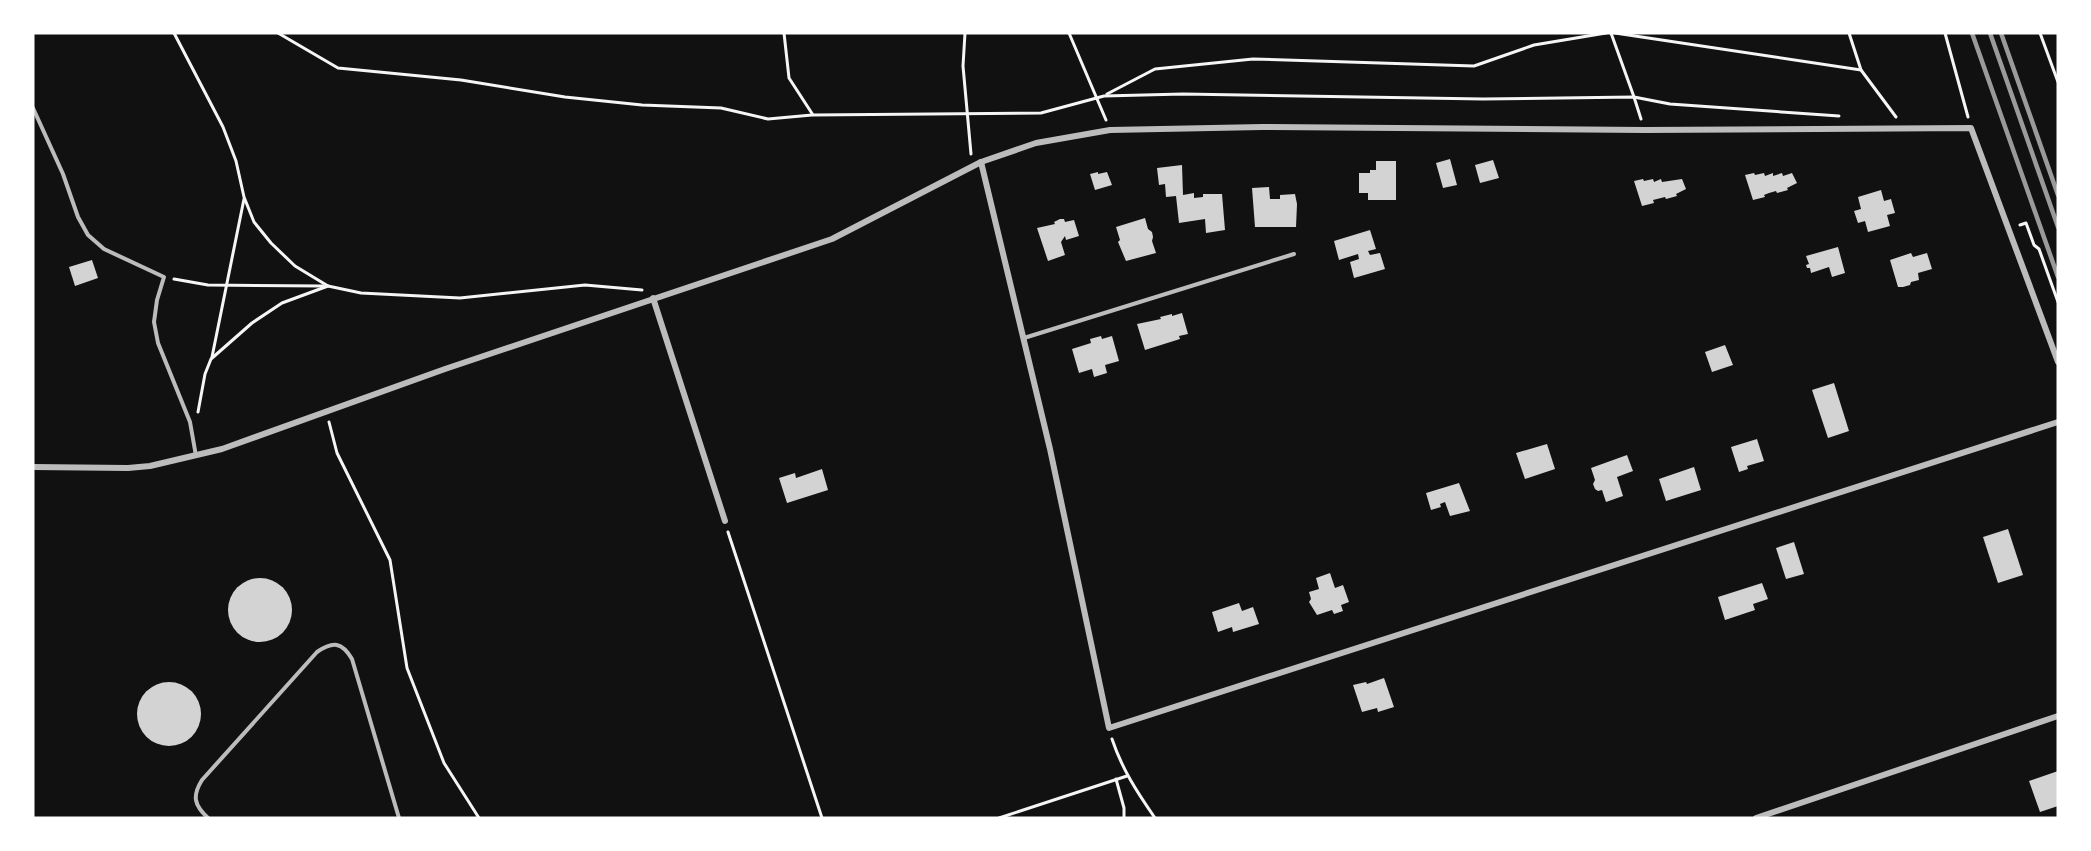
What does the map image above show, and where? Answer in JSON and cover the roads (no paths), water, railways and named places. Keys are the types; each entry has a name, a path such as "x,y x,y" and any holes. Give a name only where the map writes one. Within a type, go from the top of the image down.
{"street":[{"path":"33,467 128,468 172,462 249,440 653,298 674,293 832,239 981,162 1036,143 1110,130 1262,127 1645,130 1971,128 2058,362"},
{"path":"981,162 1050,449 1109,728 2058,422"},
{"path":"653,298 725,521"},
{"path":"1756,818 1768,816 2058,716"}],"lane":[{"path":"33,108 63,174 78,217 88,235 104,249 164,277 157,300 154,322 158,343 190,422 197,456"},
{"path":"1024,338 1294,254"},
{"path":"208,818 199,810 195,801 196,790 202,780 317,652 328,645 339,645 346,650 352,660 399,818"}],"railway":[{"path":"1972,33 2058,277"},
{"path":"1990,33 2058,227"},
{"path":"2001,33 2058,195"}]}
